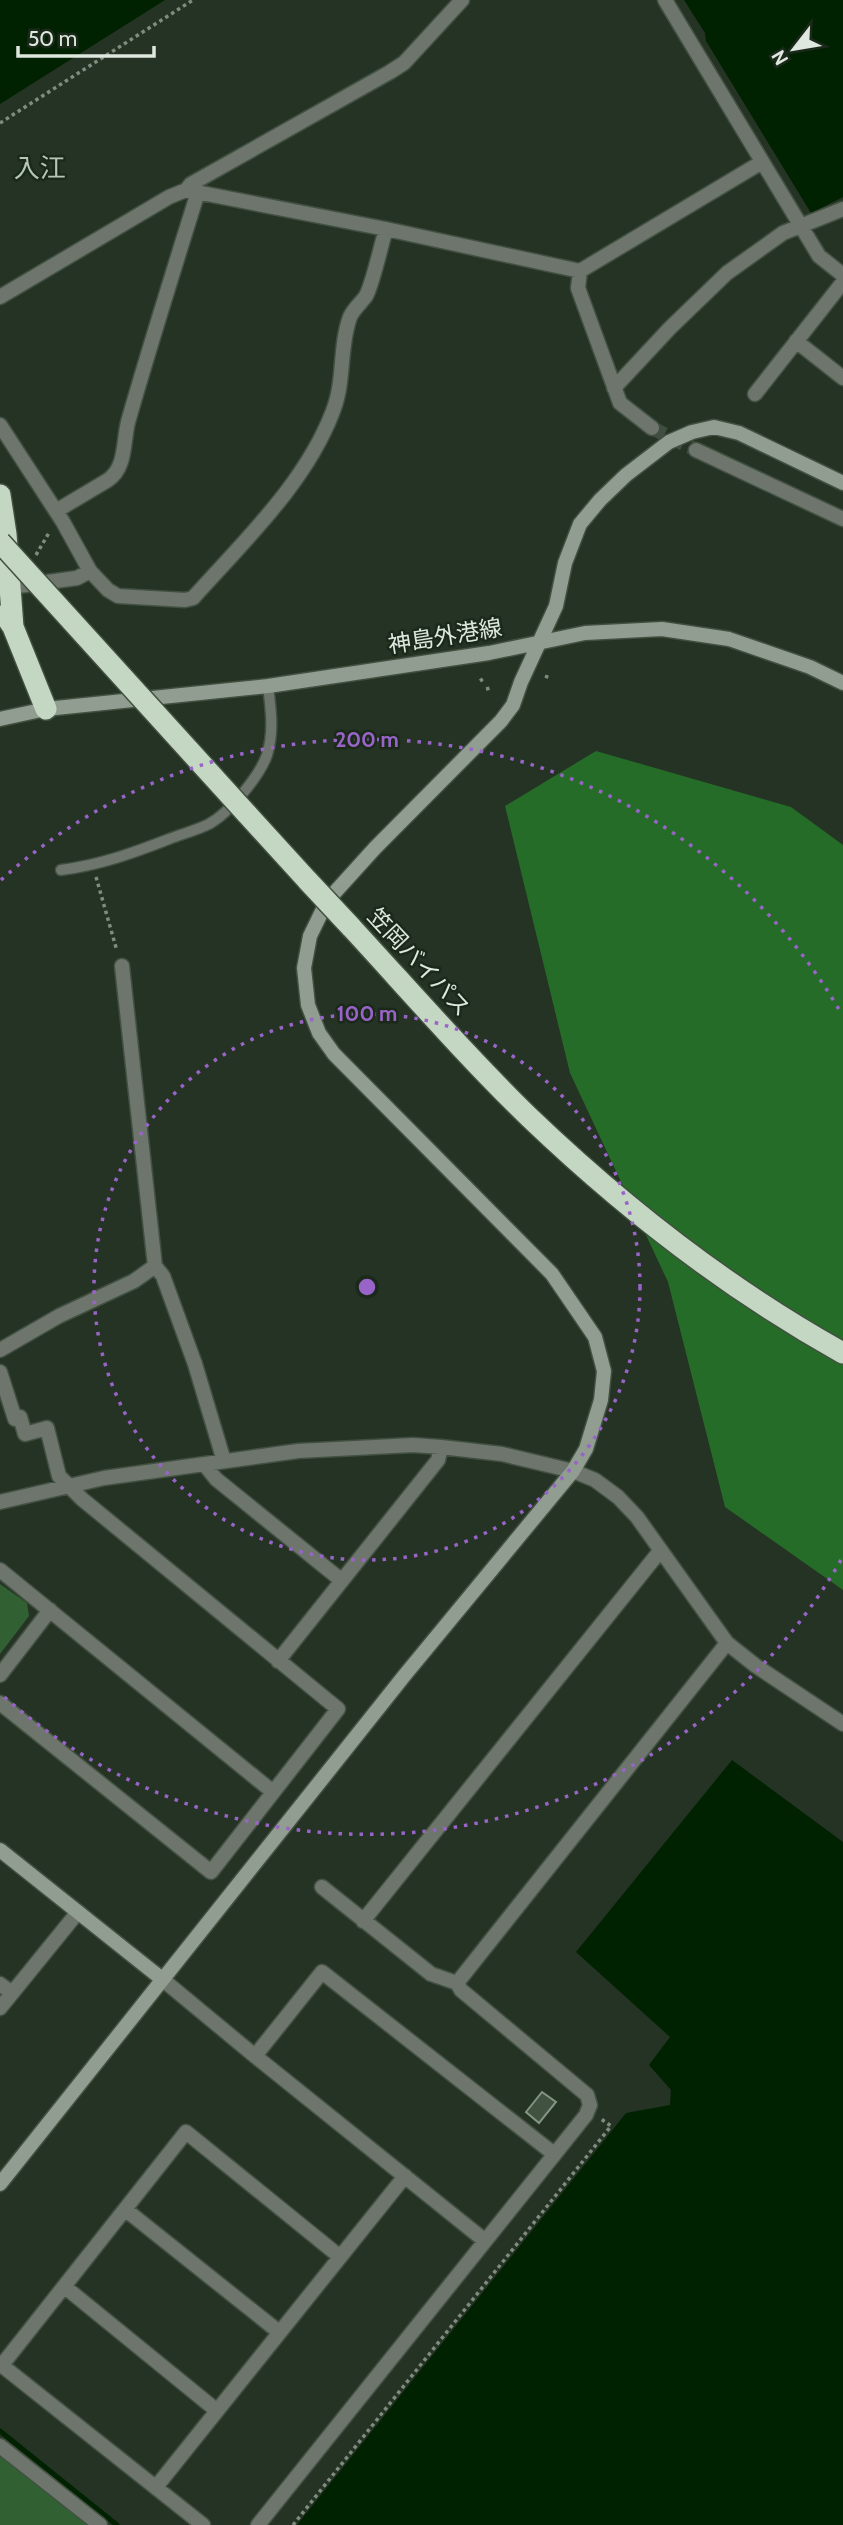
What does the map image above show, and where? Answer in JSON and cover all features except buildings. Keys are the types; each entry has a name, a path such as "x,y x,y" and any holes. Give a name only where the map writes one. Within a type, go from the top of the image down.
{"highway":[{"path":"0,495 13,627"},
{"name":"笠岡バイパス","path":"0,542 308,881 527,1115 592,1176 666,1237 729,1282 843,1353"},
{"path":"0,607 13,627 46,709"}],"street":[{"path":"59,517 121,468 124,439 165,295 192,191 191,184 404,63 462,0"},
{"path":"665,0 819,257 843,275"},
{"path":"0,297 169,197 192,191 580,271 762,162"},
{"path":"614,388 718,281 783,233 843,209"},
{"path":"0,425 90,571 108,590 118,596 185,600 193,598 279,502 309,458 333,411 340,384 342,351 351,316 356,305 366,296 386,229"},
{"path":"580,271 578,288 620,404 652,428"},
{"path":"755,394 843,282"},
{"path":"796,341 843,378"},
{"path":"0,2184 404,1676 573,1471 586,1450 601,1400 604,1371 595,1337 552,1274 334,1054 319,1033 308,1005 303,968 310,936 327,901 375,848 501,721 513,705 556,606 565,562 580,524 626,475 669,442 714,426 739,433 843,483"},
{"path":"696,450 843,519"},
{"path":"11,587 76,578 90,571"},
{"name":"神島外港線","path":"0,719 46,709 268,686 489,653 585,633 662,629 729,639 810,667 843,682"},
{"path":"122,966 155,1266 163,1276 195,1364 224,1461"},
{"path":"0,1350 59,1316 134,1281 155,1266"},
{"path":"0,1372 15,1419 20,1417 26,1434 47,1428 59,1476 82,1499 338,1709 211,1872 0,1703"},
{"path":"0,1502 104,1478 298,1451 412,1445 441,1447 502,1454 573,1471 595,1480 618,1497 637,1517 727,1643 756,1666 843,1724"},
{"path":"278,1661 438,1460 441,1447"},
{"path":"204,1464 216,1479 341,1580"},
{"path":"363,1921 660,1551"},
{"path":"0,1570 274,1792"},
{"path":"0,1675 50,1610"},
{"path":"457,1983 727,1643"},
{"path":"0,1850 484,2240"},
{"path":"258,2525 589,2108 587,2095 461,1990 457,1983 431,1974 322,1887"},
{"path":"0,2008 78,1912"},
{"path":"255,2056 322,1972 554,2154"},
{"path":"0,1984 12,1993"},
{"path":"203,2525 1,2365 186,2133 339,2256"},
{"path":"156,2487 405,2176"},
{"path":"126,2210 279,2332"},
{"path":"65,2287 216,2410"},
{"path":"0,2446 100,2525"}],"lane":[{"path":"61,870 93,866 119,858 209,824 228,809 253,779 266,756 273,723 268,686"}],"path":[{"path":"0,123 193,0"},
{"path":"34,556 59,517"},
{"path":"93,866 122,966"},
{"path":"293,2525 611,2126 589,2108"}],"shaded area":[{"path":"0,0 165,0 0,104"},
{"path":"684,0 843,0 843,197 811,213 706,41 705,33"},
{"path":"0,1584 27,1603 29,1616 0,1654"},
{"path":"732,1760 843,1842 843,2525 297,2525 626,2113 670,2105 671,2090 649,2065 670,2037 576,1952"},
{"path":"0,2446 100,2525 0,2525"}],"green space":[{"path":"596,751 791,807 843,845 843,1590 725,1507 668,1282 570,1073 505,806"}],"waterway":[{"path":"0,2431 117,2525"}],"tunnel":[{"path":"652,428 696,450"}],"district":[{"name":"入江","path":"40,168"}]}
